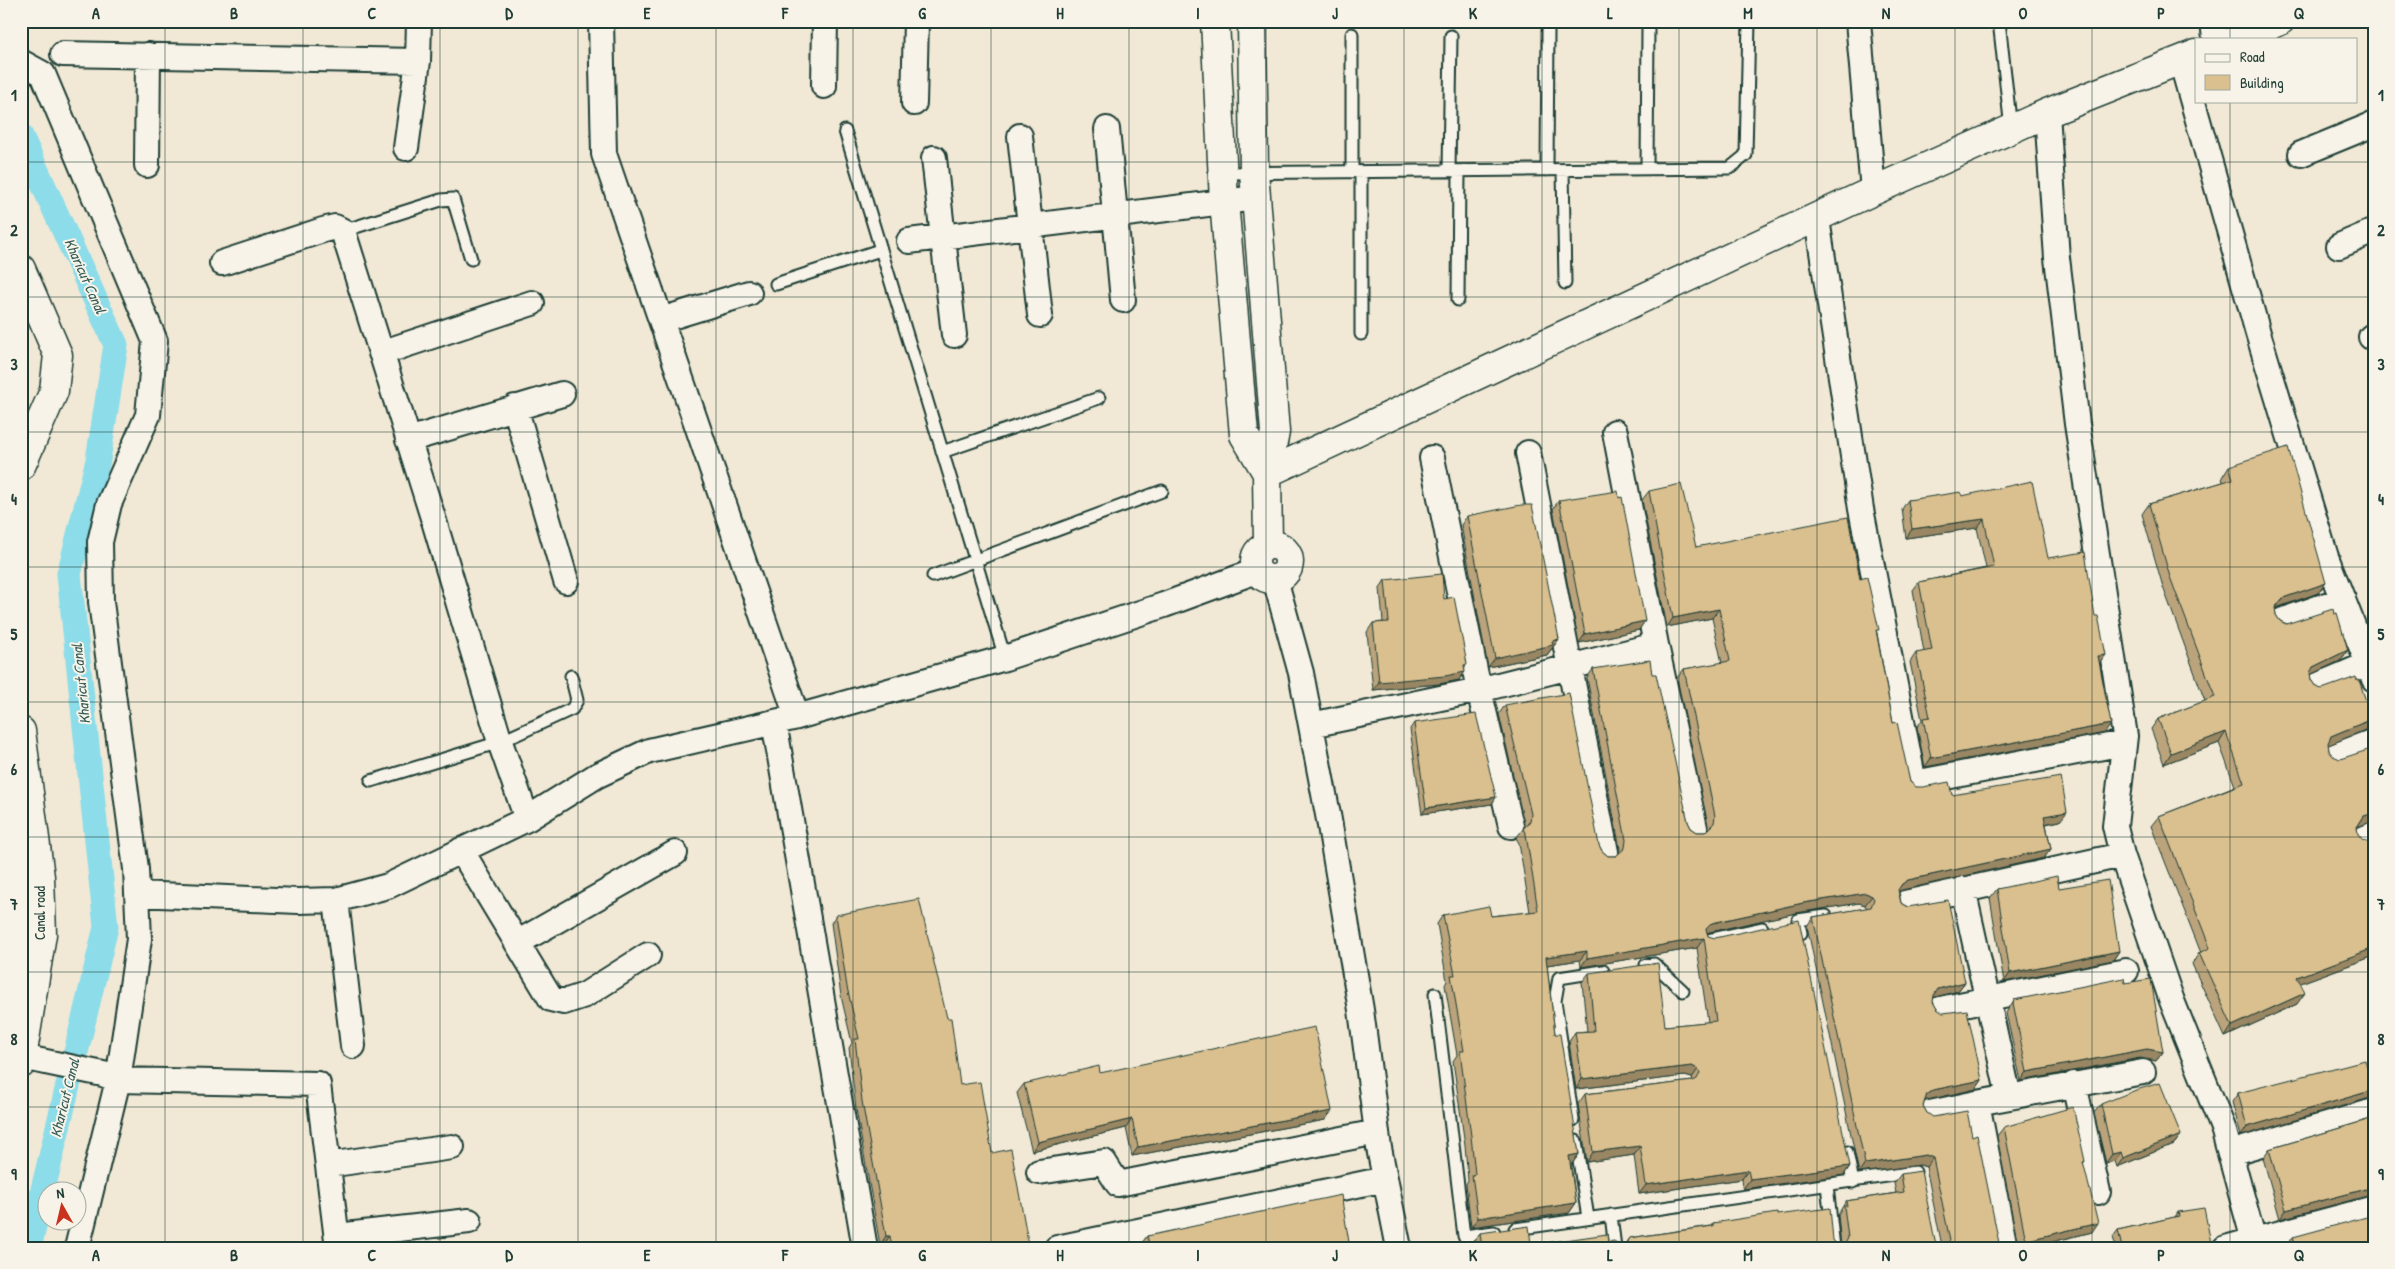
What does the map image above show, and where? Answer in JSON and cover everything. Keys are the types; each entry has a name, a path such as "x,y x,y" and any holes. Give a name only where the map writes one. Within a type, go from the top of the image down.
{"street":[{"path":"406,148 418,61 418,21"},
{"path":"601,21 604,154 797,717"},
{"path":"824,86 825,21"},
{"path":"914,102 916,21"},
{"path":"1215,21 1224,201 1244,435 1267,474"},
{"path":"1252,21 1255,185 1275,432 1267,474 1268,544 1257,552 1254,565 1266,575 1301,673 1361,1010 1377,1132 1399,1248"},
{"path":"1858,21 1873,191"},
{"path":"2213,21 2215,38"},
{"path":"2238,38 2280,21"},
{"path":"63,54 418,61"},
{"path":"147,165 148,55"},
{"path":"1267,474 1817,219 1873,191 2046,113 2188,57 2195,85"},
{"path":"21,62 43,74 156,340 148,415 109,504 100,542 102,602 136,869 138,939 77,1248"},
{"path":"2199,102 2258,333 2326,557 2371,671 2316,686"},
{"path":"2046,113 2057,258 2077,424 2125,736 2115,826 2122,855 2172,1001 2223,1128 2254,1244"},
{"path":"2302,154 2374,124"},
{"path":"1107,128 1123,300"},
{"path":"1020,136 1040,315"},
{"path":"934,158 954,335"},
{"path":"909,241 1224,201 1255,185"},
{"path":"1817,219 1862,509 1914,783 2124,743"},
{"path":"222,263 323,230 335,227 343,231 500,742 527,818"},
{"path":"2339,246 2374,231"},
{"path":"21,269 58,355 54,391 21,466"},
{"path":"661,320 749,293"},
{"path":"381,353 532,303"},
{"path":"408,440 562,394"},
{"path":"515,407 566,581"},
{"path":"1615,432 1694,828"},
{"path":"1528,453 1606,852"},
{"path":"1432,458 1479,690 1511,826"},
{"path":"137,894 298,901 336,900 388,886 527,818 596,776 650,751 797,717 1005,658 1266,575"},
{"path":"2281,621 2343,599"},
{"path":"1311,725 1479,690 1656,645"},
{"path":"774,722 865,1248"},
{"name":"Canal road","path":"21,731 26,799 40,877 42,934 28,1060"},
{"path":"2334,756 2374,740"},
{"path":"461,850 551,999 564,1002 585,996 648,955"},
{"path":"516,943 675,852"},
{"path":"1905,903 2122,855"},
{"path":"1963,889 2009,1097"},
{"path":"336,900 353,1046"},
{"path":"1940,1009 2126,971"},
{"path":"28,1060 110,1077 318,1084 338,1242 469,1221"},
{"path":"1930,1113 2143,1072"},
{"path":"2074,1084 2098,1192"},
{"path":"1976,1103 2006,1248"},
{"path":"2230,1153 2374,1111"},
{"path":"1039,1172 1104,1162 1118,1184 1377,1132"},
{"path":"328,1165 452,1147"},
{"path":"1057,1248 1385,1179"},
{"path":"2225,1248 2254,1244 2374,1208"}],"lane":[{"path":"1223,173 1255,185 1356,172 1730,168 1746,155 1749,21"},
{"path":"1999,21 2011,129"},
{"path":"1547,170 1548,30"},
{"path":"1647,169 1648,30"},
{"path":"1352,34 1361,334"},
{"path":"1451,36 1458,300"},
{"path":"845,131 1005,658"},
{"path":"1563,170 1565,284"},
{"path":"343,231 441,200 454,199 471,259"},
{"path":"776,284 880,250"},
{"path":"942,452 1099,398"},
{"path":"933,576 1162,491"},
{"path":"371,781 500,742 572,709 577,700 571,676"},
{"path":"1804,949 1794,921 1833,914"},
{"path":"1707,940 1771,926"},
{"path":"1635,966 1654,964 1683,991"},
{"path":"1588,1218 1575,1096 1554,1001 1559,978 1616,969"},
{"path":"1435,994 1464,1236 1921,1172 1923,1181"},
{"path":"1845,1143 1853,1182"},
{"path":"1827,1185 1834,1248"},
{"path":"1611,1215 1615,1248"}],"building":[{"path":"2288,447 2326,583 2283,598 2275,607 2276,615 2280,621 2286,624 2333,609 2334,614 2337,613 2348,650 2313,667 2310,673 2311,680 2316,687 2322,689 2356,677 2357,681 2359,680 2372,719 2331,736 2328,743 2329,751 2333,756 2340,759 2374,748 2374,813 2364,816 2357,827 2358,834 2362,839 2369,842 2374,840 2374,948 2297,977 2305,993 2232,1026 2199,953 2210,948 2159,816 2244,783 2226,732 2171,753 2158,719 2215,697 2170,577 2149,504 2233,479 2229,466"},
{"path":"2032,481 2048,558 2085,552 2095,616 2098,616 2106,655 2098,656 2111,724 1931,758 1923,718 1930,717 1916,653 1932,650 1919,582 1994,567 1984,519 1912,529 1908,500 1961,492 1962,496"},
{"path":"1681,484 1696,547 1848,517 1860,579 1867,577 1879,630 1876,630 1893,723 1897,722 1910,782 1916,787 1949,782 1952,795 2061,777 2067,812 2044,816 2051,849 1908,880 1898,890 1901,903 1908,907 1948,900 1965,982 1938,989 1934,995 1933,1002 1937,1009 1943,1013 1967,1010 1982,1080 1933,1090 1927,1094 1923,1106 1927,1113 1933,1117 1967,1111 1972,1136 1977,1134 1999,1243 1981,1248 1482,1248 1480,1233 1529,1226 1531,1245 1607,1234 1608,1242 1614,1241 1622,1246 1626,1244 1629,1238 1713,1226 1713,1223 1777,1213 1777,1215 1830,1208 1833,1240 1837,1245 1842,1246 1848,1238 1844,1206 1847,1206 1846,1201 1904,1192 1901,1174 1921,1171 1935,1241 1943,1246 1950,1241 1933,1158 1926,1155 1865,1164 1813,917 1871,907 1874,899 1866,893 1803,903 1712,923 1706,929 1708,936 1715,938 1799,920 1850,1166 1750,1179 1748,1170 1646,1185 1640,1146 1593,1152 1585,1094 1693,1081 1697,1079 1700,1073 1698,1069 1692,1066 1582,1079 1575,1032 1594,1031 1589,973 1658,963 1665,1026 1716,1021 1704,938 1587,958 1587,951 1546,957 1555,1034 1560,1034 1579,1154 1569,1156 1576,1203 1478,1218 1472,1175 1475,1174 1471,1136 1460,1051 1464,1051 1451,975 1455,975 1443,915 1489,906 1491,916 1538,911 1526,834 1523,829 1530,821 1531,814 1505,705 1569,693 1599,845 1608,856 1616,856 1625,848 1626,840 1593,669 1650,660 1652,674 1656,674 1688,822 1691,828 1697,832 1705,832 1714,823 1715,816 1684,669 1730,661 1719,609 1673,618 1649,491"},
{"path":"1618,491 1619,498 1622,497 1645,621 1585,634 1559,500"},
{"path":"1521,505 1532,505 1559,639 1552,641 1553,645 1495,658 1467,516"},
{"path":"1442,574 1444,599 1454,597 1467,664 1464,665 1465,672 1445,676 1379,682 1373,623 1389,622 1385,580"},
{"path":"1476,714 1496,797 1426,808 1414,723"},
{"path":"2057,876 2059,888 2108,880 2119,951 2010,973 1997,889"},
{"path":"919,899 947,1018 951,1018 960,1085 980,1082 992,1153 1011,1149 1028,1248 892,1248 890,1236 886,1236 862,1101 855,1039 859,1039 847,987 836,915"},
{"path":"2124,978 2125,983 2151,979 2163,1052 2147,1049 2027,1072 2013,1003 2014,1000"},
{"path":"1315,1027 1332,1111 1138,1147 1132,1119 1038,1142 1024,1084 1099,1066 1100,1073"},
{"path":"2365,1060 2367,1067 2374,1066 2374,1090 2247,1127 2238,1093"},
{"path":"2160,1083 2181,1135 2123,1158 2121,1152 2112,1154 2101,1104"},
{"path":"2073,1107 2085,1161 2083,1162 2098,1223 2028,1240 2025,1236 2004,1127"},
{"path":"2374,1118 2374,1187 2286,1210 2269,1149"},
{"path":"1341,1195 1350,1248 1145,1248 1150,1247 1147,1236"},
{"path":"2204,1208 2212,1248 2122,1248 2118,1230 2179,1216 2178,1212"},
{"path":"2374,1215 2374,1248 2296,1248 2293,1237"}],"waterway":[{"name":"Kharicut Canal","path":"21,136 116,345 98,460 69,574 106,927 29,1248"}]}
